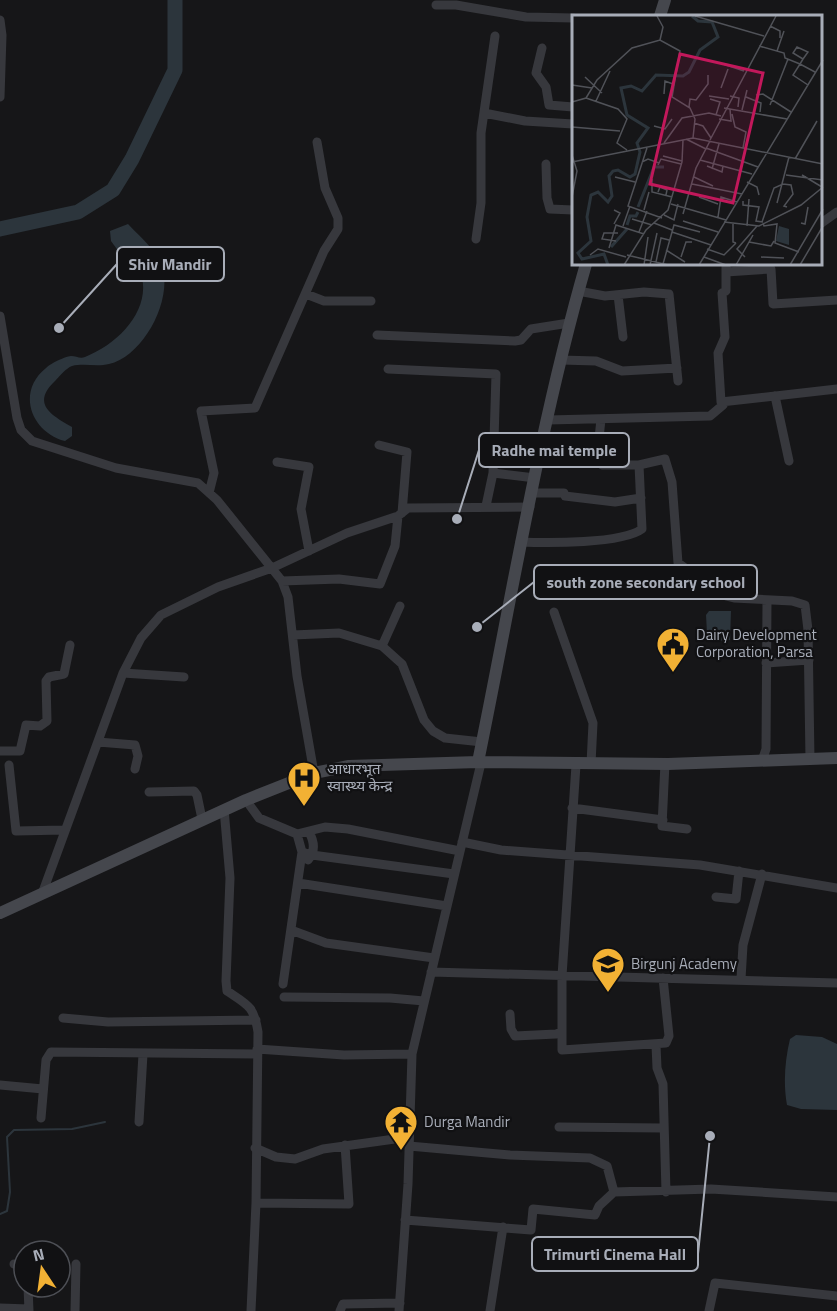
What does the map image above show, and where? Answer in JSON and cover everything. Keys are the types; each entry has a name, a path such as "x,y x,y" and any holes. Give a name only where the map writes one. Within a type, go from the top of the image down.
{"main road":[{"path":"660,15 665,0"},
{"path":"479,763 520,542 530,507 569,323 585,266"},
{"path":"0,913 224,809 314,773 349,766 479,763 576,765 837,758"}],"street":[{"path":"436,4 456,5 526,17 572,18"},
{"path":"0,20 2,35 0,97"},
{"path":"476,238 481,203 482,133 495,36"},
{"path":"542,48 536,73 546,87 549,105 572,107"},
{"path":"484,113 525,121 572,124"},
{"path":"209,493 214,473 201,411 255,408 324,251 338,229 338,218 326,188 317,142"},
{"path":"546,164 547,198 550,209 572,210"},
{"path":"822,223 837,212"},
{"path":"548,420 710,416 723,405 718,353 725,337 722,293 726,291 726,268 771,269 773,304 837,300"},
{"path":"578,291 605,296 645,292 669,294 678,381"},
{"path":"306,294 324,301 371,301"},
{"path":"618,295 623,337"},
{"path":"0,316 17,418 21,430 32,441 116,468 172,476 198,483 209,493 282,581 288,597 314,773"},
{"path":"377,335 515,341 522,339 531,328 569,323"},
{"path":"561,360 596,361 622,371 677,368"},
{"path":"388,369 496,374 493,473 486,506"},
{"path":"721,402 837,389"},
{"path":"775,396 789,461"},
{"path":"601,420 597,458 602,465 639,465 665,459 672,482 678,563 692,573 696,582 721,584 726,596 792,601 805,605 809,660 810,760"},
{"path":"282,581 339,579 380,584 386,577 395,546 407,452 379,445"},
{"path":"277,462 309,467 302,509 309,551"},
{"path":"520,542 547,543 601,539 640,531 639,465"},
{"path":"493,473 535,478"},
{"path":"532,493 564,493 565,496 615,502 641,498"},
{"path":"42,894 123,673 141,638 161,615 218,587 272,568 347,533 400,514 408,508 530,507"},
{"path":"762,761 766,749 766,600"},
{"path":"382,646 400,606"},
{"path":"554,612 592,723 591,764"},
{"path":"293,635 339,633 382,646 402,664 424,720 434,731 445,738 482,742"},
{"path":"0,751 20,751 26,725 40,726 46,721 46,681 49,677 64,674 70,645"},
{"path":"766,663 809,660"},
{"path":"123,673 184,677"},
{"path":"98,742 135,745 138,756 135,769"},
{"path":"340,1311 343,1304 399,1307 409,1141 411,1054 479,763"},
{"path":"665,763 662,826 687,829"},
{"path":"9,765 16,831 64,830"},
{"path":"576,765 562,976 562,1050 666,1043 669,1036 663,978"},
{"path":"149,792 194,791 202,819"},
{"path":"246,800 259,818 297,834 325,827 348,829 461,847 700,865 837,888"},
{"path":"572,808 663,820"},
{"path":"224,809 230,878 227,991 250,1006 256,1020 256,1203 250,1311"},
{"path":"299,870 312,855 313,841 309,832"},
{"path":"283,984 302,852 297,834"},
{"path":"302,852 454,874"},
{"path":"716,897 736,899 739,871"},
{"path":"741,979 743,945 762,874"},
{"path":"298,882 447,906"},
{"path":"291,930 326,944 434,958"},
{"path":"431,972 837,983"},
{"path":"284,997 424,1001"},
{"path":"510,1014 511,1029 515,1036 562,1032"},
{"path":"63,1018 108,1022 256,1020"},
{"path":"656,1045 657,1068 663,1084 666,1192"},
{"path":"40,1118 46,1060 51,1052 411,1054"},
{"path":"140,1122 143,1054"},
{"path":"0,1085 43,1089"},
{"path":"559,1127 663,1128"},
{"path":"255,1148 276,1157 295,1159 322,1149 345,1145 409,1141 590,1158 607,1166 614,1192"},
{"path":"256,1203 349,1204 345,1145"},
{"path":"405,1220 531,1230 533,1209 595,1215 599,1206 614,1192 711,1189 837,1197"},
{"path":"490,1311 503,1227"},
{"path":"75,1311 76,1264"},
{"path":"709,1311 715,1283 837,1296"},
{"path":"0,1308 29,1310"}],"shaded area":[{"path":"128,224 151,247 161,263 164,292 160,308 145,337 122,359 104,365 72,366 48,389 44,402 47,408 57,418 72,427 72,436 65,441 43,429 36,420 30,399 32,388 37,378 48,366 71,356 83,358 100,350 114,340 136,315 142,300 143,285 140,270 130,254 119,252 111,241 110,231"},
{"path":"709,611 731,611 730,640 713,641 707,633 706,615"},
{"path":"796,1035 822,1037 837,1044 837,1110 801,1109 787,1105 786,1063 790,1039"}],"waterway":[{"path":"0,229 78,212 113,190 132,159 175,70 175,0"},
{"path":"0,1214 7,1211 10,1192 7,1137 14,1130 72,1129 105,1122"}],"place":[{"name":"Shiv Mandir","path":"59,328"},
{"name":"Radhe mai temple","path":"457,519"},
{"name":"south zone secondary school","path":"477,627"},
{"name":"Dairy Development Corporation, Parsa","path":"673,673"},
{"name":"आधारभूत स्वास्थ्य केन्द्र","path":"304,807"},
{"name":"Birgunj Academy","path":"608,993"},
{"name":"Trimurti Cinema Hall","path":"710,1136"},
{"name":"Durga Mandir","path":"401,1151"}]}
